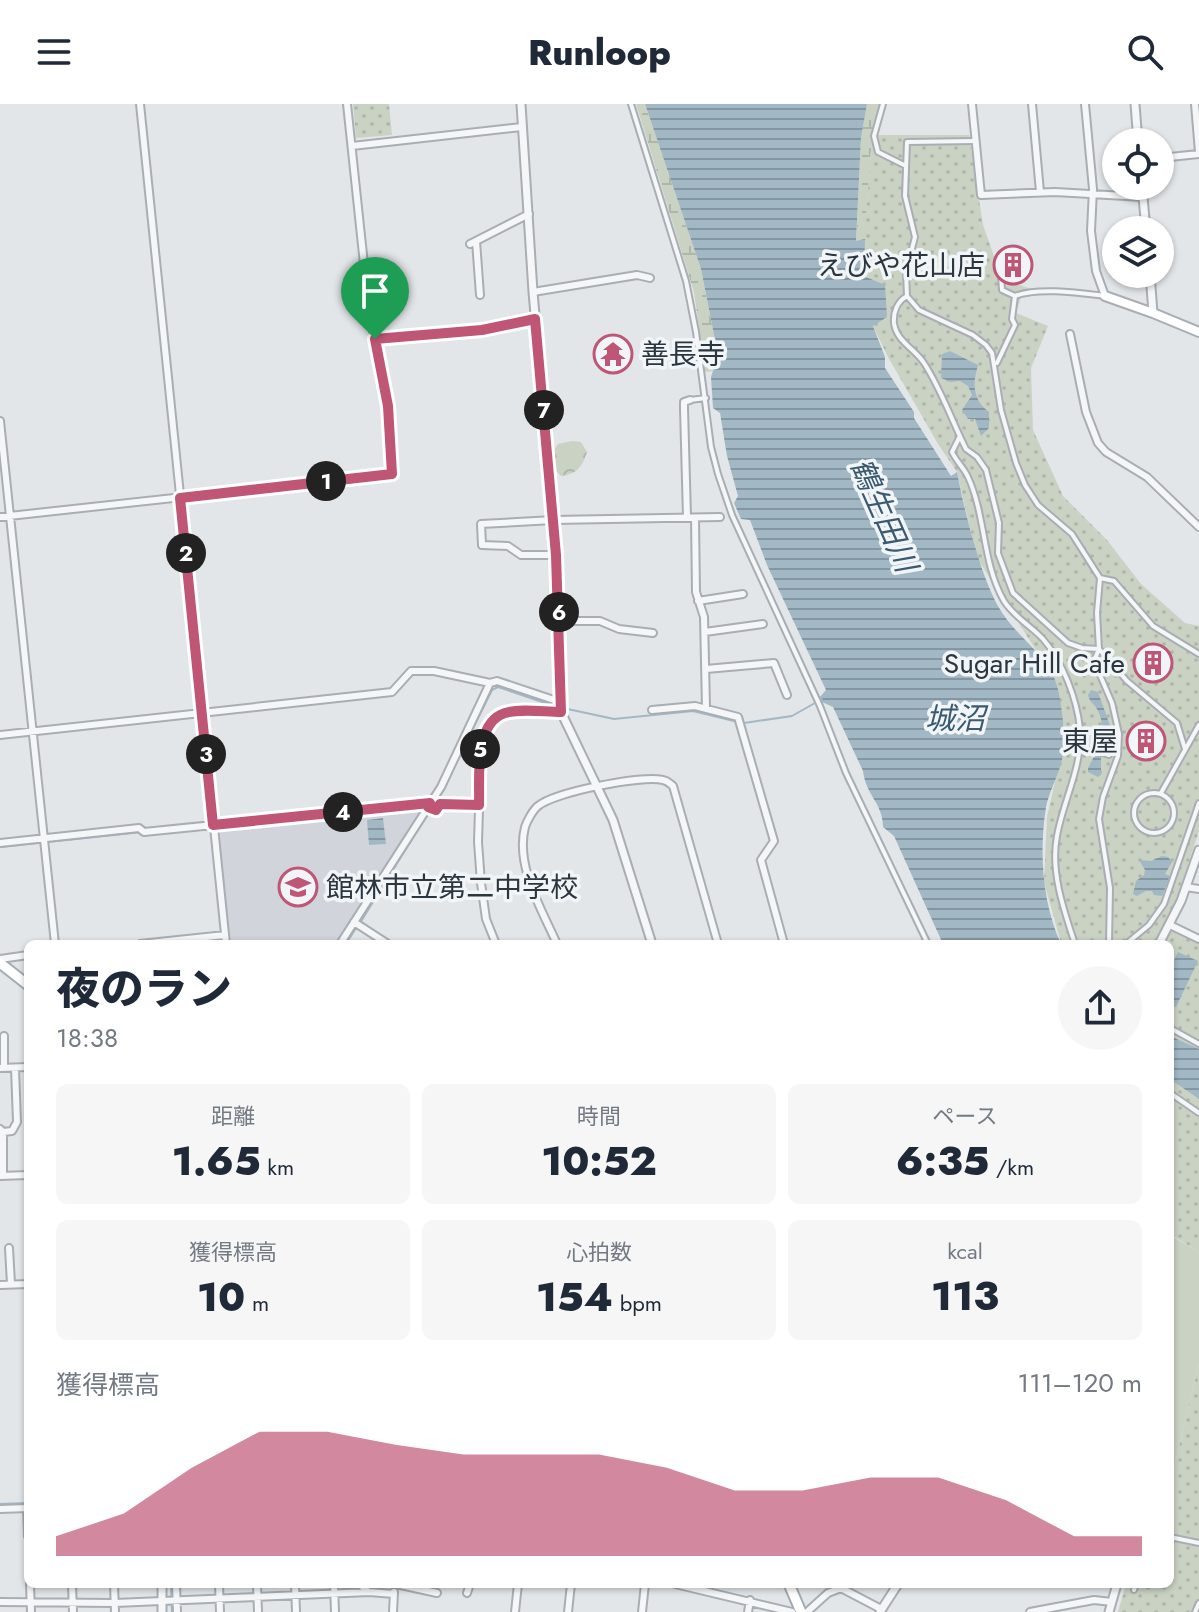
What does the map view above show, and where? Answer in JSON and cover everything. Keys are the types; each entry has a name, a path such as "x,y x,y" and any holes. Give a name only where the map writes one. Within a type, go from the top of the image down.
{"main road":[{"path":"1105,296 1199,332"},
{"path":"0,961 24,982"},
{"path":"791,1588 804,1612"}],"street":[{"path":"140,104 226,940"},
{"path":"0,517 392,474 388,406 369,311 347,104"},
{"path":"521,104 535,319 554,520 561,712 613,820 651,940"},
{"path":"631,104 686,281 714,460 732,515 820,706 846,773 926,940"},
{"path":"883,104 874,136 878,152 906,166"},
{"path":"972,104 981,195 1040,192 1102,196"},
{"path":"1032,104 1040,192"},
{"path":"1001,275 1002,290 1015,296 1024,293 1084,293 1105,296 1096,271 1091,231 1093,196 1085,104"},
{"path":"1135,104 1137,128"},
{"path":"1174,156 1199,153 1195,104"},
{"path":"352,146 522,127"},
{"path":"975,141 907,142 905,196 915,237 906,272 907,296 919,310 981,340 992,353 997,394 1025,485 1038,505 1072,534 1100,578 1097,613 1099,649 1094,661 1112,703 1119,734 1118,756 1099,819 1111,900 1109,940"},
{"path":"480,295 473,242 529,214"},
{"path":"533,292 637,275 650,278"},
{"path":"1151,288 1153,313"},
{"path":"907,296 896,308 895,326 901,339 917,354 928,372 966,449 977,457 986,470 999,523 998,553 1013,593 1068,643 1099,649 1127,681 1177,723 1185,749"},
{"path":"996,366 1015,325 1012,319 1015,296"},
{"path":"375,339 482,330 535,319"},
{"path":"1070,334 1086,412 1098,443 1106,452 1147,477 1199,527"},
{"path":"928,372 935,367"},
{"path":"706,398 684,402 698,601 704,617 706,708"},
{"path":"0,421 55,940"},
{"path":"960,437 952,452 968,477 988,560 1004,602 1044,640 1064,673 1076,707 1080,743 1069,798 1056,840 1055,861 1058,884 1074,940"},
{"path":"556,555 521,555 508,546 482,545 481,524 732,515"},
{"path":"1100,578 1114,581 1153,626 1199,654"},
{"path":"698,601 743,594"},
{"path":"560,621 600,621 619,629 653,633"},
{"path":"705,632 763,624"},
{"path":"706,669 774,663 787,695"},
{"path":"0,735 392,692 411,671 434,671 490,683 497,681 560,702"},
{"path":"343,940 441,787 490,683"},
{"path":"652,710 687,706 706,708 736,716 740,723 774,836 761,860 783,940"},
{"path":"494,940 486,919 478,842 481,745 490,724 498,715 508,712 561,712"},
{"path":"1160,793 1199,725"},
{"path":"1091,749 1109,755"},
{"path":"555,940 531,885 524,849 525,827 538,806 596,785 654,779 664,780 673,786 717,940"},
{"path":"1160,793 1171,800 1174,819 1159,833 1145,831 1136,821 1135,807 1147,794 1160,793"},
{"path":"0,843 139,828 144,832 429,805 436,810 440,804 446,803 479,805"},
{"path":"1131,940 1161,911 1199,803"},
{"path":"1161,940 1199,850"},
{"path":"1186,887 1199,889"},
{"path":"354,922 382,940"},
{"path":"1170,925 1199,939"},
{"path":"178,940 225,935"},
{"path":"0,961 24,956"},
{"path":"1174,1030 1199,1044"},
{"path":"4,1036 2,1068 24,1067"},
{"path":"15,1068 17,1122 12,1131 2,1130 2,1176 24,1175"},
{"path":"1174,1096 1199,1113"},
{"path":"9,1248 11,1284"},
{"path":"0,1285 24,1284"},
{"path":"0,1509 24,1508"},
{"path":"1174,1538 1199,1543"},
{"path":"72,1588 73,1612"},
{"path":"114,1588 115,1612"},
{"path":"162,1588 162,1612"},
{"path":"176,1588 177,1612"},
{"path":"219,1588 220,1612"},
{"path":"257,1588 258,1612"},
{"path":"295,1588 296,1612"},
{"path":"334,1588 335,1612"},
{"path":"364,1588 369,1592"},
{"path":"393,1612 395,1588"},
{"path":"414,1588 437,1593"},
{"path":"467,1593 469,1588"},
{"path":"515,1612 518,1588"},
{"path":"568,1612 571,1588"},
{"path":"642,1612 645,1588"},
{"path":"706,1588 792,1612"},
{"path":"804,1612 834,1589 849,1591 881,1611 895,1588"},
{"path":"1109,1612 1116,1588"},
{"path":"0,1602 30,1608 73,1603 369,1592 394,1594"},
{"path":"748,1612 750,1600"},
{"path":"1030,1612 1094,1600 1112,1602"},
{"path":"1195,1612 1199,1603"}],"shaded area":[{"name":"館林市立第二中学校","path":"423,809 339,940 230,940 217,830"}],"green space":[{"path":"353,104 389,104 392,135 356,138"},
{"path":"636,104 645,104 701,269 718,355 713,371 705,372 694,292"},
{"path":"867,104 880,104 872,135 865,239 856,242 861,138"},
{"path":"872,135 969,135 983,225 1002,279 1031,289 1030,297 1021,297 1016,313 1048,326 1031,368 1033,430 1063,496 1107,540 1141,584 1185,623 1199,626 1199,831 1167,928 1199,943 1199,1252 1174,1236 1174,940 1060,940 1044,882 1047,817 1057,773 1060,701 1034,647 977,558 957,472 938,444 873,326 877,321 873,280 865,276 864,247"},
{"path":"581,442 587,452 578,468 561,476 555,470 552,453 558,444"},
{"path":"1174,1237 1199,1252 1199,1364 1174,1467"},
{"path":"1199,1364 1199,1612 1118,1612 1125,1588 1174,1588 1174,1467"}],"water":[{"name":"城沼","path":"645,104 867,104 861,138 856,241 865,239 864,276 885,285 887,317 873,326 885,357 885,368 951,476 957,472 973,541 991,593 1005,617 1042,658 1059,694 1063,750 1046,807 1043,859 1046,894 1060,940 941,940 894,836 883,827 863,771 833,707 822,702 820,697 826,690 767,565 750,520 741,519 734,503 738,496 720,413 713,408 711,377 718,355 701,269"},
{"path":"950,351 978,365 975,392 989,412 989,428 981,436 975,419 968,419 962,410 972,395 968,386 960,381 941,378 942,354"},
{"path":"1091,690 1098,692 1113,734 1101,756 1101,775 1098,777 1088,772 1102,733 1101,718 1088,695"},
{"path":"383,818 386,844 369,845 367,820"},
{"path":"1162,856 1172,862 1165,874 1170,876 1162,896 1154,895 1152,891 1137,896 1133,894 1136,881 1145,870 1139,860 1151,861"},
{"path":"1178,952 1198,961 1176,1007 1174,1006 1174,960"},
{"path":"1174,1038 1199,1049 1199,1099 1174,1082"}],"waterway":[{"path":"449,776 492,690 498,687 557,707"},
{"path":"744,723 792,716 822,699"},
{"path":"563,708 614,719 693,711 738,722"},
{"path":"360,923 443,789"},
{"path":"368,812 425,807"},
{"path":"0,847 142,832"},
{"path":"348,940 356,928"},
{"path":"0,1504 24,1503"},
{"path":"171,1588 172,1612"}],"place":[{"name":"えびや花山店","path":"1013,265"},
{"name":"善長寺","path":"613,354"},
{"name":"Sugar Hill Cafe","path":"1153,663"},
{"name":"東屋","path":"1146,741"},
{"name":"館林市立第二中学校","path":"298,887"}],"route":[{"path":"535,319 556,555 561,712 508,712 498,715 490,724 479,759 479,805 446,803 440,804 436,810 428,807 430,803 213,825 180,498 392,474 388,406 375,339 482,330 535,319"}],"water label":[{"name":"鶴生田川","path":"884,515"}]}
